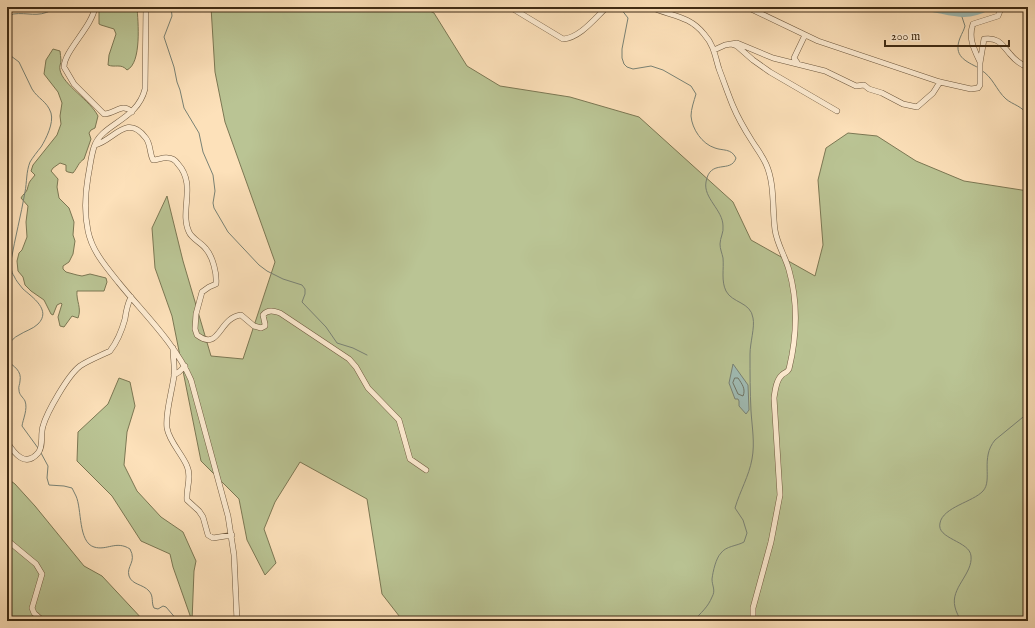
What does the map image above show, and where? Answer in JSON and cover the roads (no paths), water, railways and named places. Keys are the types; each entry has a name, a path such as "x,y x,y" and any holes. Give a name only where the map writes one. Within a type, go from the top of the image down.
{"street":[{"path":"96,7 87,27 66,60 64,67 74,84 104,114 109,114 124,108 127,108 132,112"},
{"path":"146,7 145,89 143,99 132,112 102,136 95,145 85,196 85,212 88,232 95,252 172,346 185,366 191,380 232,535 237,621"},
{"path":"510,7 516,9 563,39 569,39 579,33 607,7"},
{"path":"651,7 683,18 695,25 704,33 714,50 719,68 737,115 767,165 774,203 777,241 789,269 794,299 796,324 790,367 788,372 782,375 779,379 775,391 779,500 769,550 754,608 753,621"},
{"path":"747,7 818,41 940,82 971,89 978,88 980,85 980,63 984,39 992,38 1002,44 1015,59 1028,68"},
{"path":"980,63 972,45 970,35 973,24 998,16 1000,10 998,7"},
{"path":"798,64 794,58 805,35"},
{"path":"714,50 737,43 760,53 825,71 856,86 864,86 869,89 882,92 899,102 914,107 917,107 930,96 940,82"},
{"path":"732,44 737,46 753,60 788,84 820,100 837,111"},
{"path":"95,145 101,144 125,127 133,128 145,137 149,144 153,160 167,158 172,159 184,171 188,192 186,221 188,228 190,234 206,249 217,278 216,284 202,292 196,314 195,329 197,335 207,340 211,340 215,338 229,320 234,316 241,315 254,326 261,328 265,326 263,315 265,313 272,310 280,312 349,359 368,388 399,420 410,459 426,470"},
{"path":"7,442 19,458 31,458 38,453 42,443 42,428 69,379 78,367 110,351 116,342 122,327 126,306 131,297"},
{"path":"172,346 174,375 167,426 170,437 179,450 190,474 186,494 187,500 203,517 208,535 213,538 232,535"},
{"path":"174,375 185,366"},
{"path":"7,540 33,561 42,574 32,608 34,613 43,621"}],"water":[{"path":"733,364 748,385 749,410 746,414 739,406 738,399 735,399 729,383"}],"waterway":[{"path":"7,19 13,14 42,14 52,10 53,7"},
{"path":"171,7 172,16 164,37 174,67 184,108 199,133 203,152 213,175 215,191 213,203 214,208 228,232 259,265 283,279 302,285 305,289 302,302 326,327 337,343 353,348 367,355"},
{"path":"616,7 621,9 628,18 622,49 624,64 633,69 651,66 663,70 691,86 696,94 691,116 693,126 698,135 710,146 729,151 736,158 730,165 712,170 708,175 706,188 707,193 722,220 723,228 720,244 723,258 724,287 732,298 749,309 753,318 750,354 750,397 753,453 751,465 735,508 743,520 747,533 744,542 726,549 719,555 712,576 714,590 713,595 706,607 693,621"},
{"path":"923,7 963,14 979,11 988,7"},
{"path":"961,14 965,26 958,44 959,54 969,63 979,68"},
{"path":"7,53 19,62 32,89 45,103 52,117 47,135 41,147 30,162 11,261 12,271 16,280 39,304 43,314 42,319 38,324 16,337 7,345"},
{"path":"981,70 989,76 1006,99 1021,108 1028,116"},
{"path":"7,361 17,369 20,374 19,392 26,404 22,426 38,448"},
{"path":"961,621 955,609 954,600 958,587 969,569 971,556 965,547 943,533 940,528 940,523 942,517 952,509 983,491 987,481 988,454 995,440 1028,413"},
{"path":"41,453 48,466 47,478 49,485 72,488 76,495 83,532 85,539 89,544 99,548 120,545 130,549 132,553 132,561 128,573 130,579 149,591 154,608 158,609 163,606 166,607 178,621"}]}
